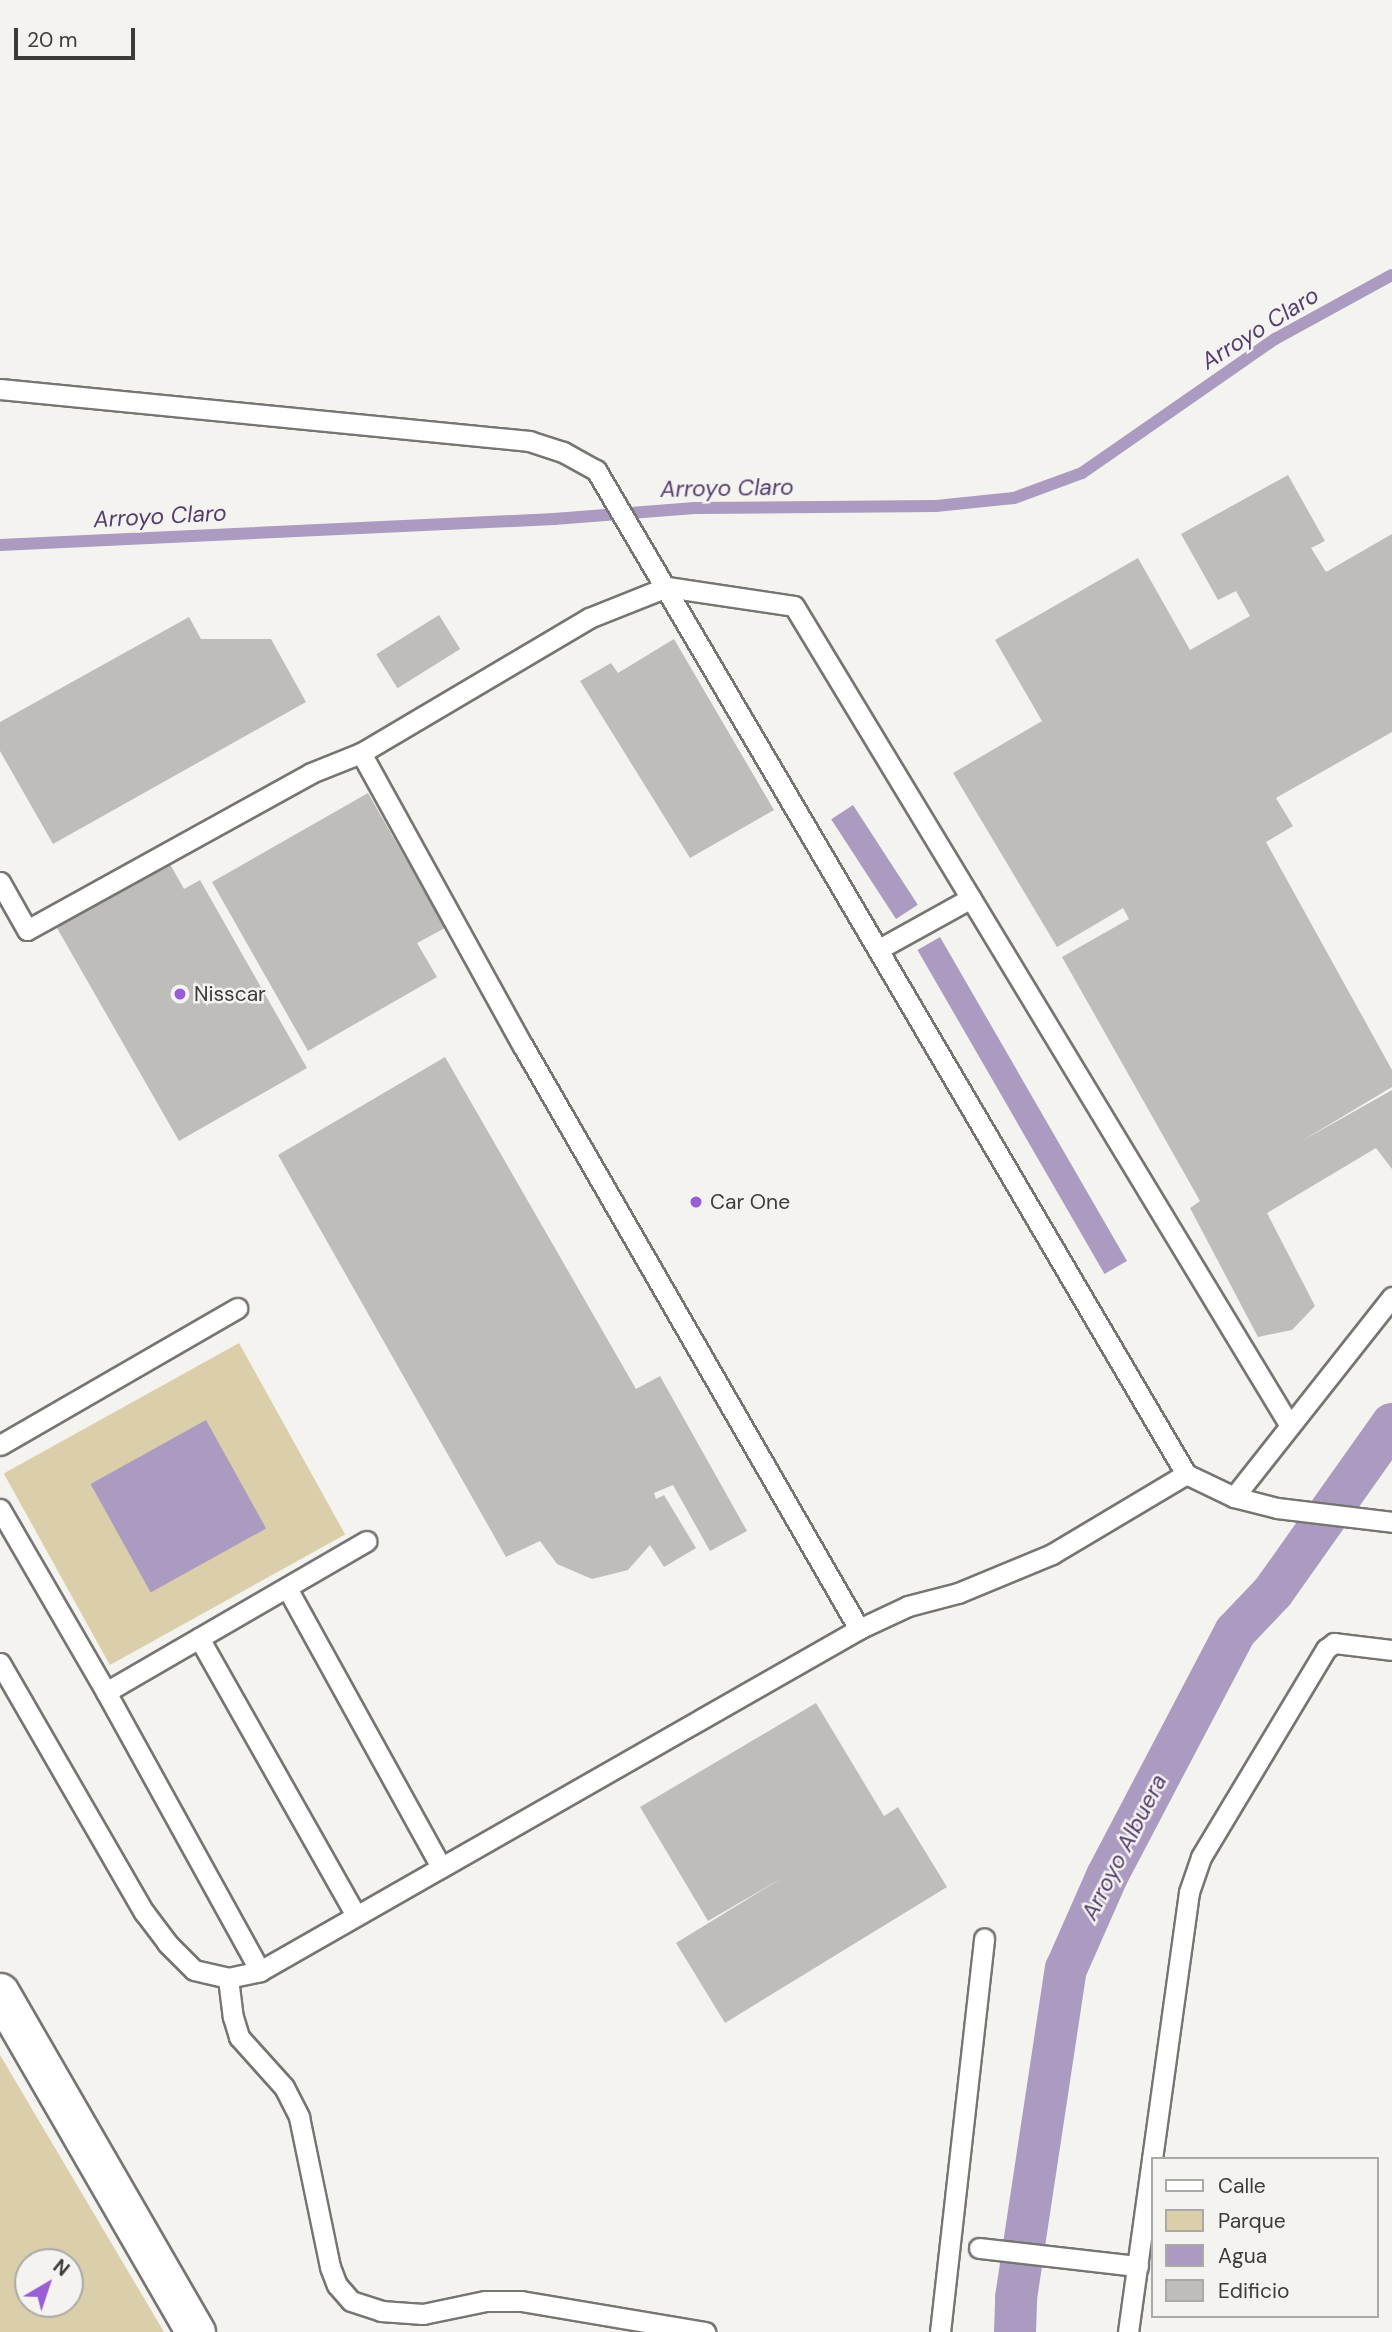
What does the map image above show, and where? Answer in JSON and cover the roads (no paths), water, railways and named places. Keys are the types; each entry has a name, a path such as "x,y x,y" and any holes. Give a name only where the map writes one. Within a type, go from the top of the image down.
{"street":[{"path":"0,1993 196,2332"}],"lane":[{"path":"0,389 529,440 563,452 596,470 664,581 1186,1474 1234,1497 1277,1508 1392,1522"},
{"path":"0,882 27,930 311,773 361,752 589,618 664,581 794,606 1290,1426"},
{"path":"361,752 523,1046 859,1629"},
{"path":"879,949 971,898"},
{"path":"1234,1497 1392,1297"},
{"path":"0,1445 237,1308"},
{"path":"0,1663 144,1912 167,1942 194,1970 228,1978 260,1971 859,1629 908,1606 958,1593 1052,1554 1186,1474"},
{"path":"0,1508 106,1692 260,1971"},
{"path":"106,1692 366,1541"},
{"path":"286,1588 441,1867"},
{"path":"200,1638 356,1916"},
{"path":"1152,2157 1189,1892 1201,1857 1326,1649 1334,1643 1392,1650"},
{"path":"940,2332 984,1938"},
{"path":"228,1978 233,2017 239,2038 284,2087 299,2117 330,2267 337,2285 351,2301 380,2311 423,2314 485,2301 521,2301 705,2332"},
{"path":"1128,2332 1150,2174"},
{"path":"979,2248 1055,2254 1138,2266"}],"water":[{"path":"853,805 918,905 896,919 831,819"},
{"path":"940,937 1127,1261 1104,1274 917,950"},
{"path":"206,1420 266,1528 151,1592 91,1484"}],"waterway":[{"name":"Arroyo Claro","path":"0,545 554,519 695,508 936,506 1014,498 1082,473 1275,339 1392,275"},
{"name":"Arroyo Albuera","path":"1015,2332 1016,2298 1066,1969 1107,1876 1235,1632 1273,1592 1392,1424"}],"place":[{"name":"Nisscar","path":"180,994"},
{"name":"Car One","path":"696,1202"}]}
